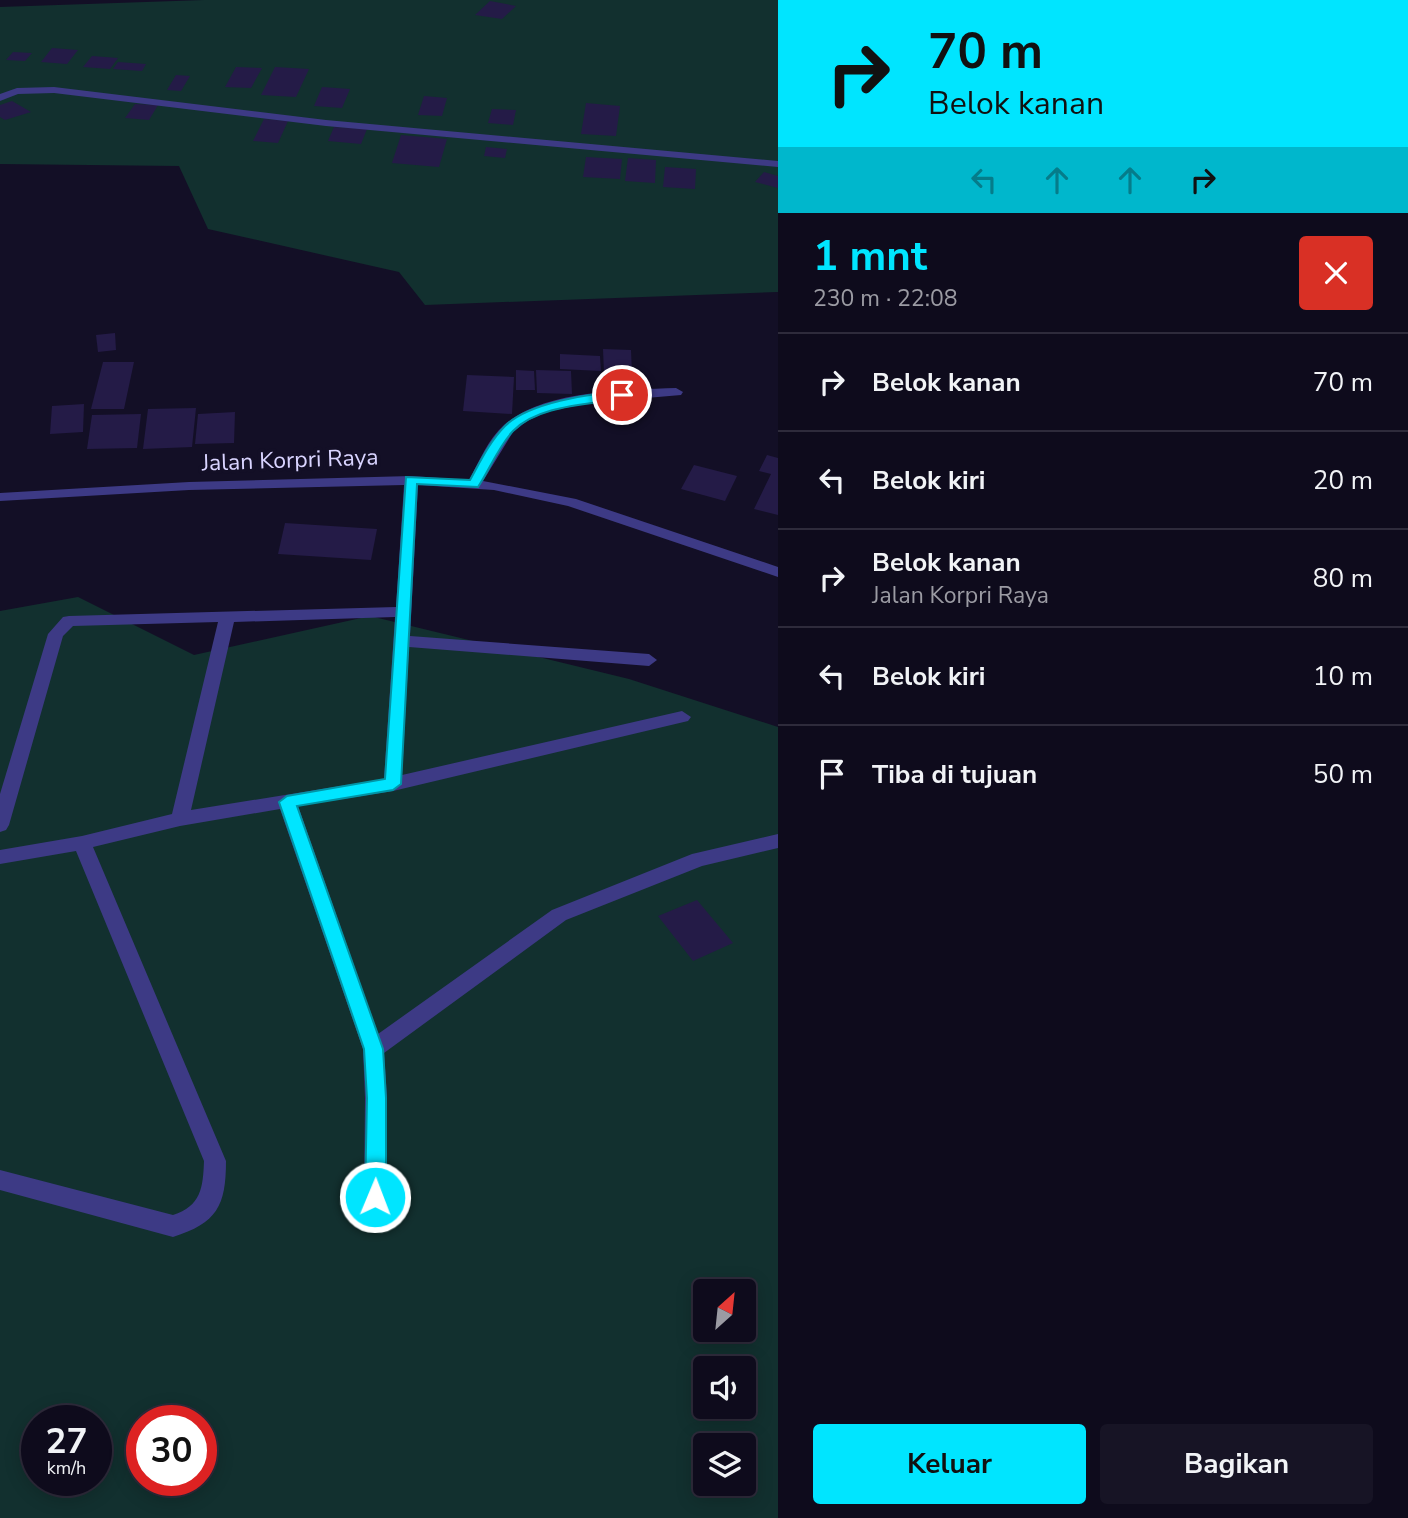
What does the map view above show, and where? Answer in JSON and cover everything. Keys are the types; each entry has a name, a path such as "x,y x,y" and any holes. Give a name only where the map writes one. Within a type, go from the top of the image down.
{"street":[{"path":"0,98 17,90 54,90 339,124 778,164"},
{"path":"474,484 494,448 508,429 523,416 595,397 677,392"},
{"path":"393,784 411,480"},
{"name":"Jalan Korpri Raya","path":"0,497 189,486 411,480 474,484 571,502 778,572"},
{"path":"0,825 56,634 62,626 76,621 404,612"},
{"path":"180,819 227,618"},
{"path":"401,641 649,660"},
{"path":"0,857 82,843 180,819 393,784 682,717"},
{"path":"287,802 373,1049 376,1098 375,1197"},
{"path":"373,1049 559,915 699,859 778,841"},
{"path":"0,1180 173,1226 190,1222 201,1214 212,1196 215,1161 82,843"}],"green space":[{"path":"204,0 778,0 778,292 425,305 399,272 208,229 179,166 0,164 0,7"},
{"path":"78,597 194,655 370,616 629,679 778,727 778,1518 0,1518 0,611"}],"building":[{"path":"490,1 516,6 502,19 475,15"},
{"path":"52,48 78,50 67,64 41,62"},
{"path":"13,52 32,53 25,61 6,60"},
{"path":"92,56 118,58 110,69 83,67"},
{"path":"118,62 146,64 142,71 113,69"},
{"path":"236,67 262,68 251,88 225,87"},
{"path":"275,67 309,69 296,97 261,95"},
{"path":"176,75 190,76 181,91 167,90"},
{"path":"322,87 350,89 342,108 314,106"},
{"path":"424,96 447,98 442,116 418,115"},
{"path":"12,101 31,112 5,120 0,117 0,105"},
{"path":"586,103 620,106 616,136 581,134"},
{"path":"135,104 158,105 149,120 125,118"},
{"path":"492,109 516,110 513,125 488,123"},
{"path":"264,119 288,121 278,143 253,141"},
{"path":"334,127 367,129 361,144 328,141"},
{"path":"401,135 447,139 439,167 392,163"},
{"path":"486,147 507,149 505,158 484,156"},
{"path":"586,157 622,159 620,179 583,177"},
{"path":"628,158 656,160 655,183 625,181"},
{"path":"665,167 696,169 695,189 663,187"},
{"path":"764,172 778,176 778,188 755,182"},
{"path":"115,333 116,350 98,352 96,335"},
{"path":"603,349 631,350 632,374 604,373"},
{"path":"560,354 600,356 601,371 560,369"},
{"path":"103,362 134,362 124,409 91,409"},
{"path":"516,370 534,371 535,390 516,390"},
{"path":"536,370 571,371 572,394 537,393"},
{"path":"467,375 514,377 512,414 463,411"},
{"path":"84,404 83,432 50,434 52,406"},
{"path":"196,408 192,447 143,449 148,409"},
{"path":"235,412 234,443 195,444 198,414"},
{"path":"141,414 137,448 87,449 92,415"},
{"path":"767,455 778,458 778,515 754,509 771,474 759,471"},
{"path":"694,465 737,476 725,501 681,489"},
{"path":"285,523 377,529 371,560 278,554"},
{"path":"697,900 733,943 693,961 658,916"}],"route":[{"path":"375,1197 376,1098 373,1049 287,802 393,784 411,480 474,484 494,448 508,429 523,416 595,397 622,395"}]}
